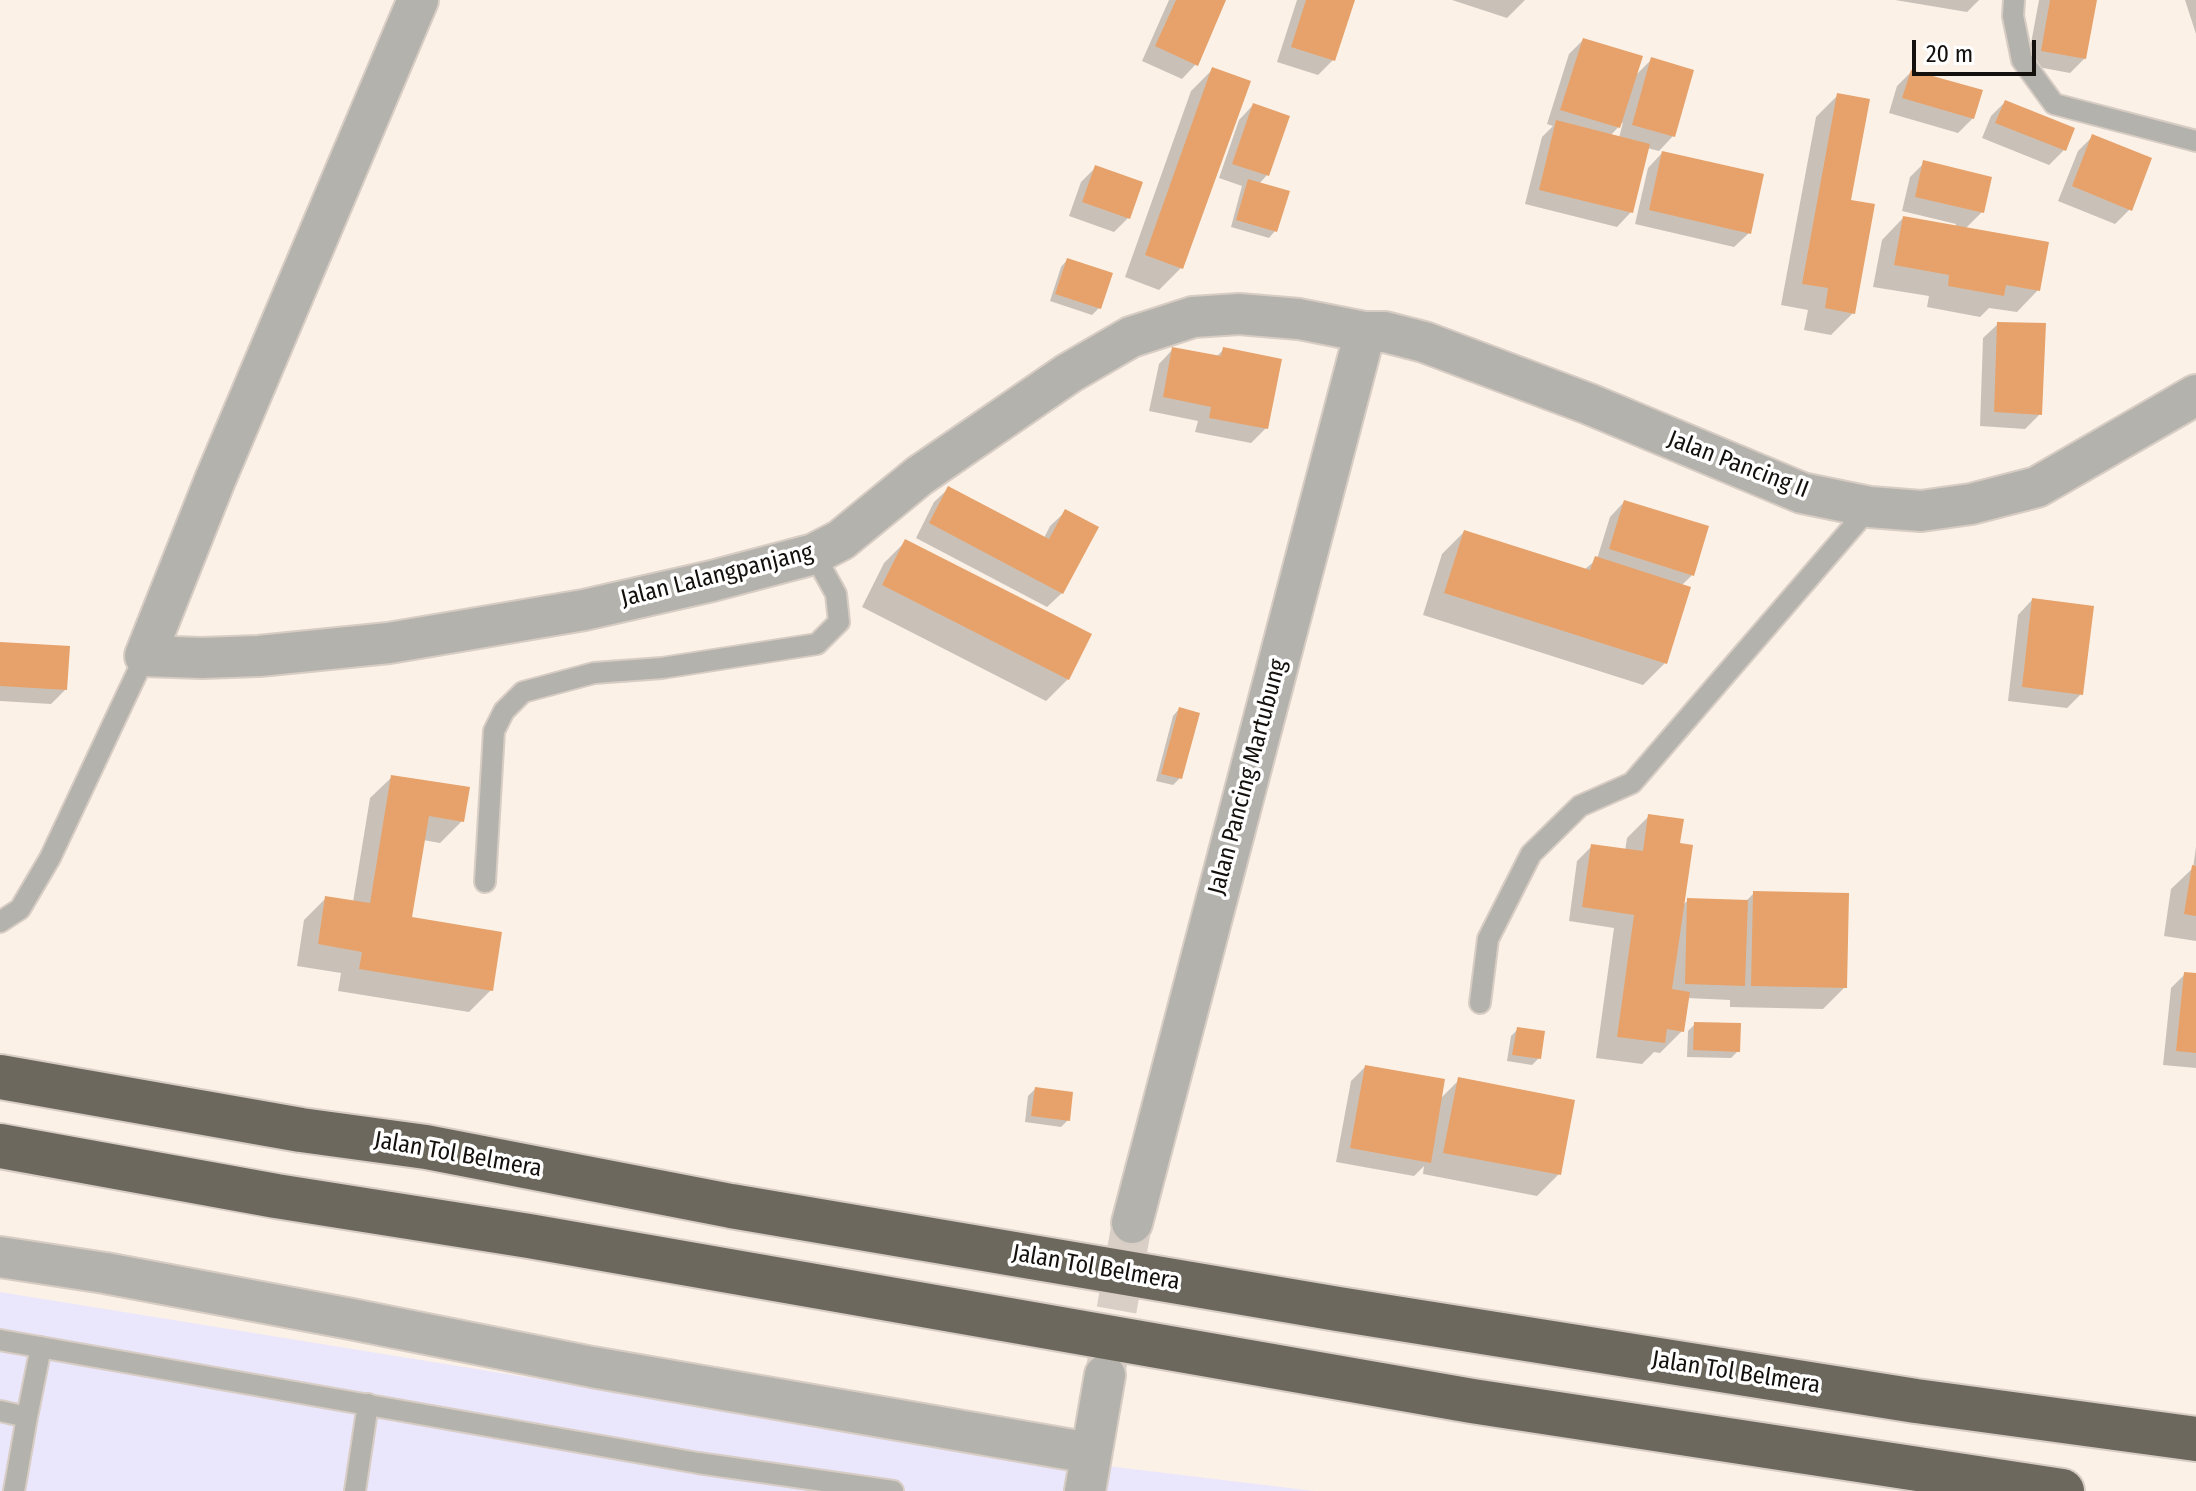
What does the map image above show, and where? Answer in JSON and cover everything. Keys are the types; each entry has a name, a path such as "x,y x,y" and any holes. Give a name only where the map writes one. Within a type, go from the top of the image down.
{"highway":[{"name":"Jalan Tol Belmera","path":"0,1077 301,1130 426,1147 731,1206 1338,1309 1916,1401 2196,1439"},
{"path":"0,1146 1456,1398 2062,1491"}],"street":[{"path":"145,656 215,480 418,0"},
{"name":"Jalan Lalangpanjang","path":"145,656 259,656 389,643 584,610 814,554 841,540 919,476 1069,373 1131,337 1193,317 1239,314 1299,319 1365,332"},
{"name":"Jalan Pancing II","path":"1365,332 1385,332 1424,342 1589,404 1802,493 1870,507 1921,511 1971,504 2037,487 2196,395"},
{"name":"Jalan Pancing Martubung","path":"1132,1223 1365,332"},
{"path":"0,1257 105,1273 336,1316 1088,1472 1105,1375"}],"lane":[{"path":"2014,0 2013,16 2022,60 2054,104 2196,141"},
{"path":"1480,1003 1488,939 1531,854 1580,806 1632,783 1870,507"},
{"path":"485,882 494,731 504,711 523,692 594,673 662,668 817,644 839,622 836,594 814,554"},
{"path":"0,922 20,909 50,858 145,656"},
{"path":"0,1340 698,1463 893,1491"},
{"path":"14,1491 41,1347"},
{"path":"355,1491 368,1404"},
{"path":"0,1411 27,1417"}],"shaded area":[{"path":"0,1292 983,1451 1314,1491 0,1491"}],"building":[{"path":"1176,0 1226,0 1198,66 1155,46"},
{"path":"1306,0 1355,0 1335,61 1291,47"},
{"path":"2050,0 2097,0 2086,59 2041,51"},
{"path":"1583,38 1643,56 1620,128 1560,110"},
{"path":"1651,57 1694,70 1675,137 1632,125"},
{"path":"1212,67 1251,81 1183,269 1145,255"},
{"path":"1911,70 1983,90 1974,119 1902,98"},
{"path":"1837,93 1870,99 1851,200 1875,204 1855,314 1825,308 1828,288 1802,284"},
{"path":"2005,100 2075,128 2066,151 1995,123"},
{"path":"1253,103 1290,116 1269,176 1232,164"},
{"path":"1556,120 1650,144 1633,213 1539,190"},
{"path":"2092,134 2152,158 2132,211 2072,186"},
{"path":"1662,151 1764,174 1751,234 1649,210"},
{"path":"1923,160 1992,177 1984,213 1915,197"},
{"path":"1095,165 1143,182 1130,219 1082,202"},
{"path":"1248,179 1290,191 1277,232 1236,220"},
{"path":"1903,216 2049,242 2040,291 2006,285 2004,296 1948,286 1949,275 1894,265"},
{"path":"1067,258 1113,273 1101,309 1055,294"},
{"path":"1997,322 2046,323 2042,415 1994,412"},
{"path":"1172,347 1221,356 1223,347 1282,359 1268,429 1209,418 1211,407 1163,397"},
{"path":"948,486 1049,539 1065,509 1099,527 1063,594 929,523"},
{"path":"1624,500 1709,526 1694,576 1609,549"},
{"path":"1464,530 1590,570 1595,556 1691,587 1667,664 1444,593"},
{"path":"905,539 1092,634 1069,680 882,585"},
{"path":"2032,598 2094,606 2083,695 2022,687"},
{"path":"0,642 70,646 67,690 0,686"},
{"path":"1179,707 1200,713 1182,779 1161,774"},
{"path":"391,775 470,787 464,822 429,816 412,917 502,932 493,991 359,969 362,952 318,944 325,896 370,903"},
{"path":"1648,814 1684,819 1680,843 1693,845 1672,989 1690,992 1684,1032 1667,1029 1665,1043 1617,1037 1634,915 1582,907 1591,844 1643,851"},
{"path":"2192,865 2196,866 2196,916 2184,914"},
{"path":"1753,891 1849,893 1847,988 1751,986"},
{"path":"1687,898 1748,900 1745,986 1685,984"},
{"path":"2184,972 2196,973 2196,1053 2176,1051"},
{"path":"1694,1022 1741,1023 1740,1052 1693,1050"},
{"path":"1517,1027 1545,1031 1541,1059 1512,1055"},
{"path":"1365,1065 1445,1079 1431,1163 1350,1148"},
{"path":"1458,1077 1575,1100 1561,1175 1443,1153"},
{"path":"1035,1087 1073,1092 1070,1121 1031,1116"}],"tunnel":[{"path":"1106,1369 1132,1223"}]}
